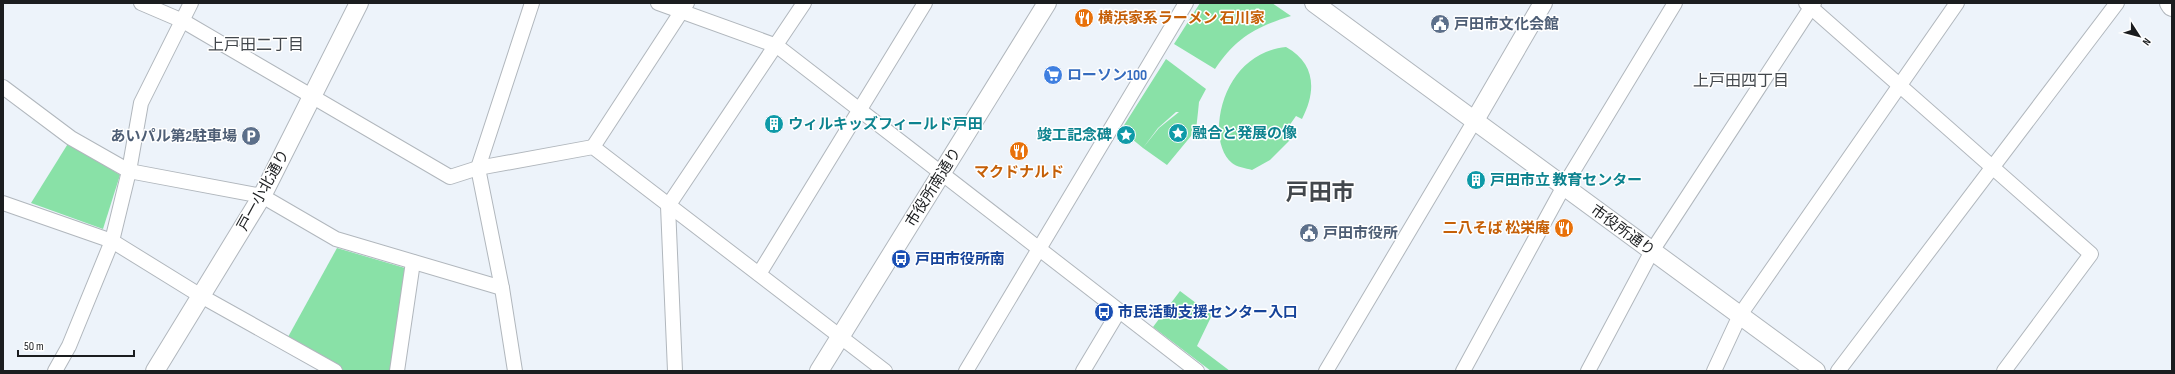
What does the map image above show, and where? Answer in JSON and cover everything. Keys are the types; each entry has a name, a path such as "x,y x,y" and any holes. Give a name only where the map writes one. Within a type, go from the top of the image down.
{"street":[{"path":"141,3 183,21 450,177 478,168 593,147 685,7"},
{"path":"55,371 69,346 112,240 129,171 141,103 191,3"},
{"name":"戸一小北通り","path":"155,371 262,196 359,3"},
{"path":"515,371 502,288 478,168 532,3"},
{"path":"658,3 685,7 777,46 1196,371"},
{"path":"675,371 668,206 777,46 804,3"},
{"path":"759,274 925,3"},
{"name":"市役所南通り","path":"819,371 1047,3"},
{"path":"966,371 1040,250 1186,3"},
{"name":"市役所通り","path":"1314,3 1816,371"},
{"path":"1326,371 1543,3"},
{"path":"1463,371 1564,186 1675,3"},
{"path":"1714,371 1740,315 1957,3"},
{"path":"1838,371 2117,3"},
{"path":"1588,371 1652,250 1810,4 1899,85 2092,254 2004,371"},
{"path":"3,87 71,138 129,171 262,196 336,239 502,288"},
{"path":"593,147 840,338 885,371"},
{"path":"3,203 112,240 202,296 335,371"},
{"path":"397,371 413,262"},
{"path":"1083,371 1119,311"}],"green space":[{"path":"1200,3 1272,3 1291,16 1257,29 1247,35 1231,49 1215,69 1174,44"},
{"path":"1286,47 1296,53 1308,69 1311,88 1307,108 1302,119 1296,116 1284,133 1290,140 1270,160 1252,170 1236,166 1226,156 1219,134 1220,115 1229,87 1246,64 1271,50"},
{"path":"1166,59 1206,89 1199,102 1196,130 1167,165 1143,148 1121,130","holes":["1176,112 1179,112 1159,128 1143,148 1158,128"]},
{"path":"69,142 120,175 103,229 31,203"},
{"path":"337,248 405,268 391,371 345,371 288,337"},
{"path":"1180,291 1212,315 1197,346 1230,371 1211,371 1153,327"}],"place":[{"name":"横浜家系ラーメン 石川家","path":"1084,18"},
{"name":"戸田市文化会館","path":"1440,24"},
{"name":"ローソン100","path":"1053,75"},
{"name":"ウィルキッズフィールド戸田","path":"774,124"},
{"name":"融合と発展の像","path":"1178,133"},
{"name":"竣工記念碑","path":"1126,135"},
{"name":"あいパル第2駐車場","path":"251,136"},
{"name":"マクドナルド","path":"1019,151"},
{"name":"戸田市立 教育センター","path":"1476,180"},
{"name":"二八そば 松栄庵","path":"1564,228"},
{"name":"戸田市役所","path":"1309,233"},
{"name":"戸田市役所南","path":"901,259"},
{"name":"市民活動支援センター入口","path":"1104,312"}],"district":[{"name":"上戸田二丁目","path":"256,44"},
{"name":"上戸田四丁目","path":"1741,80"},
{"name":"戸田市","path":"1320,192"}]}
